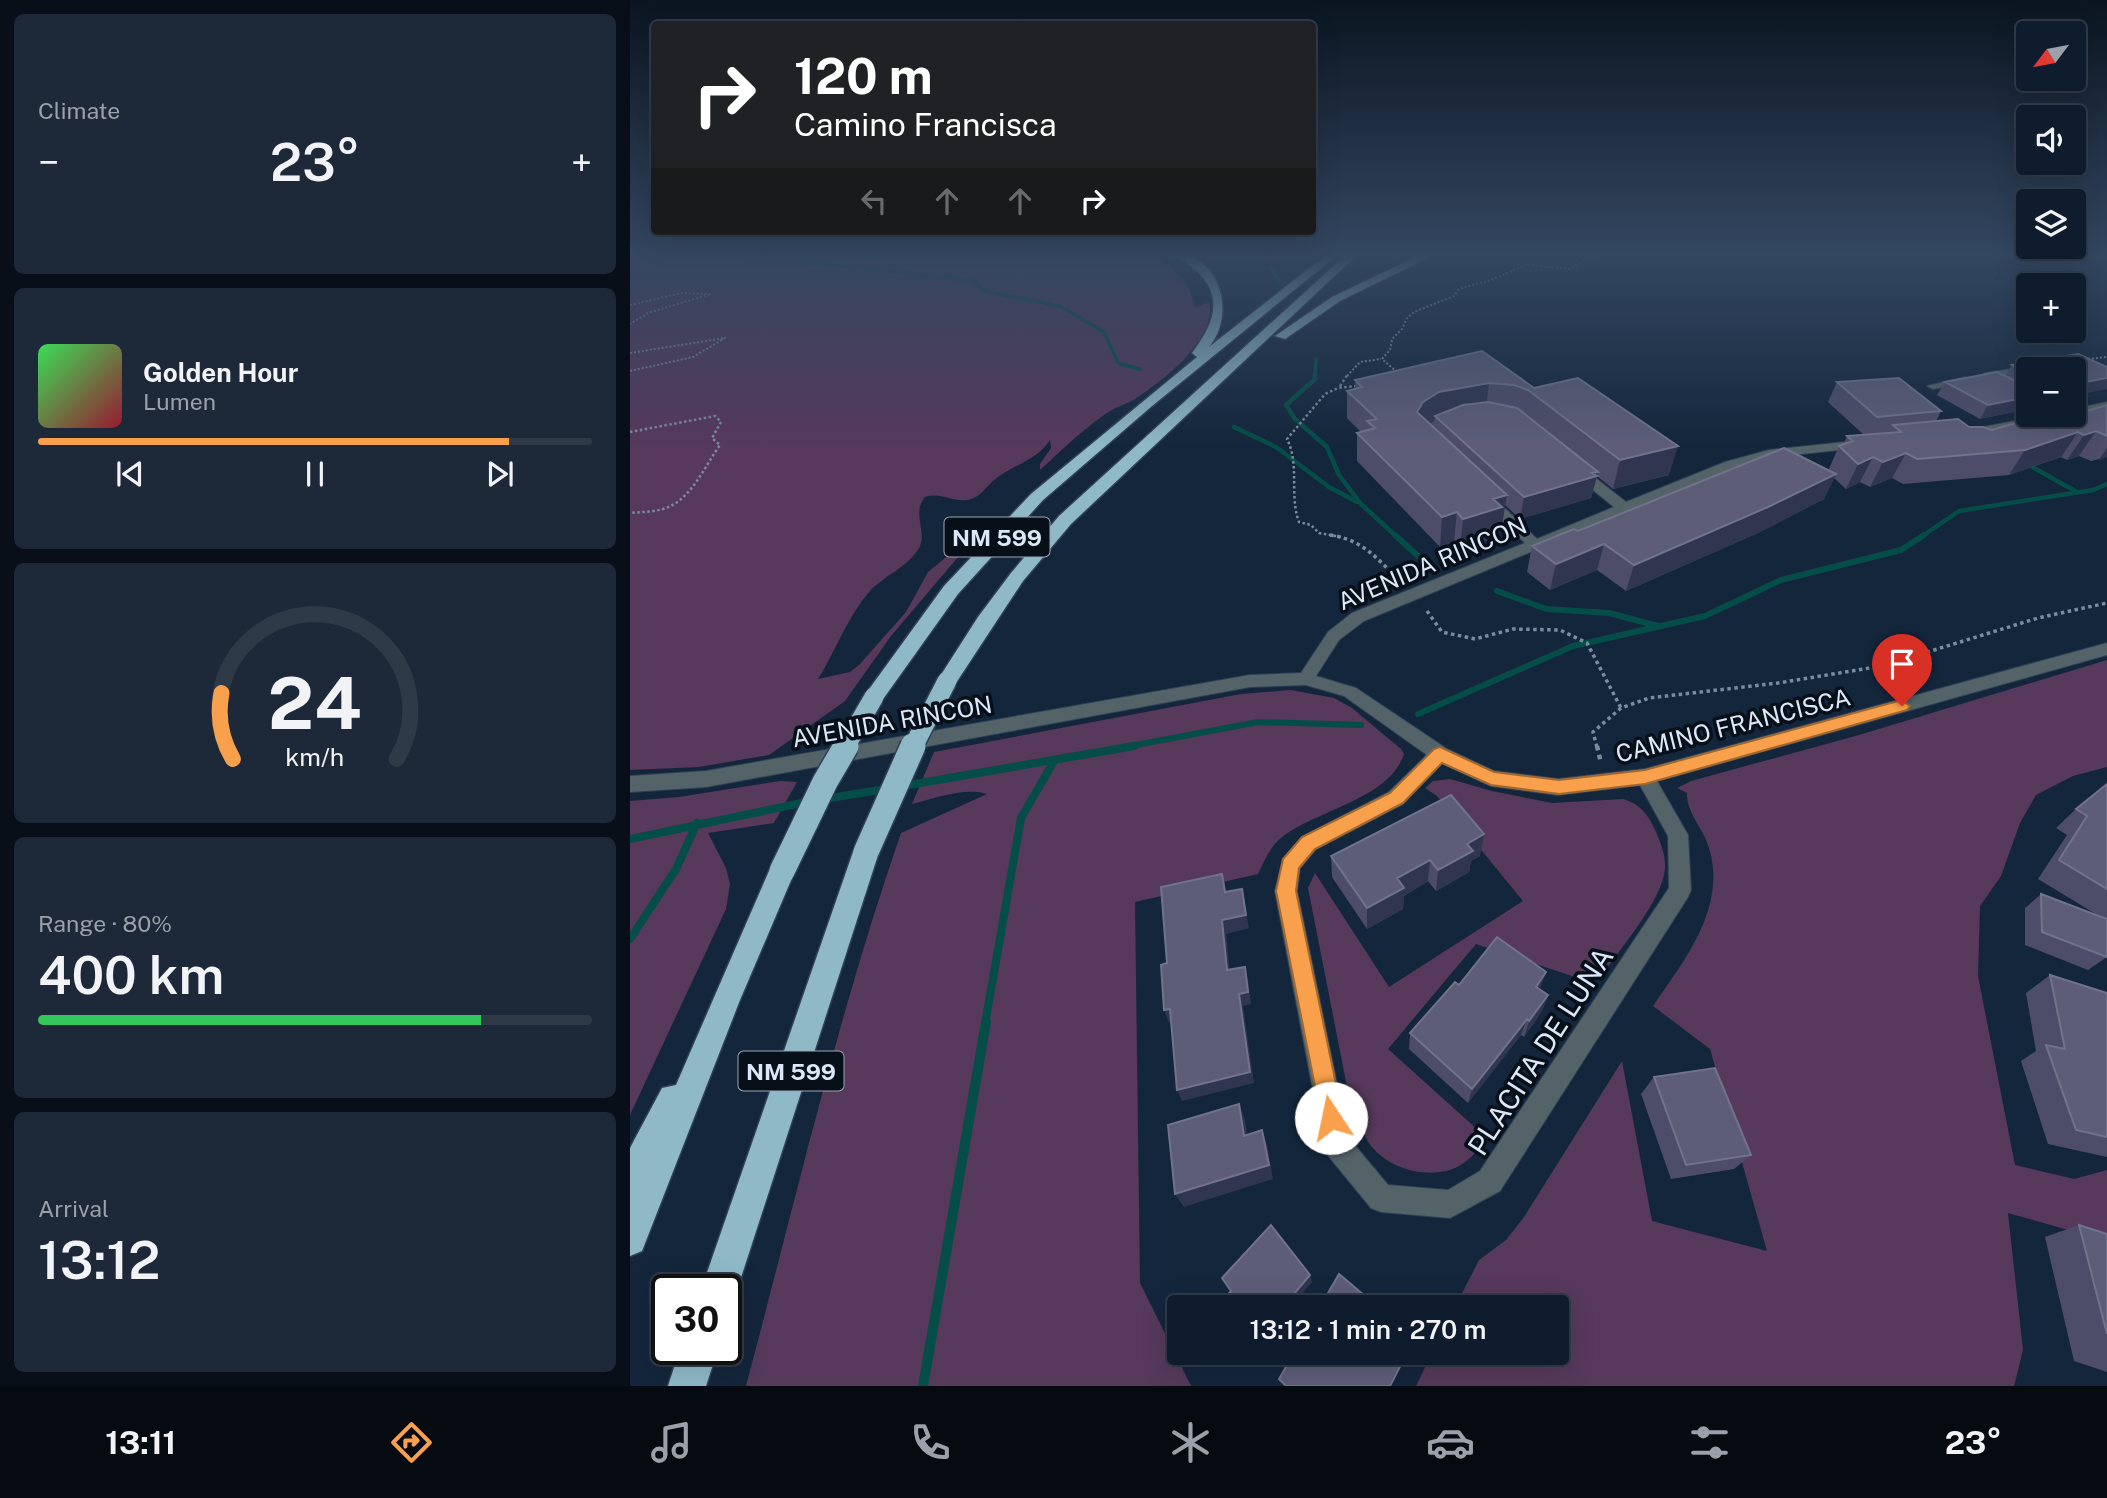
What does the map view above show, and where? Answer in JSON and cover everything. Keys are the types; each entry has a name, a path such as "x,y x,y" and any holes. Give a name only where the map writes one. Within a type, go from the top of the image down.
{"highway":[{"path":"1147,403 1209,342 1220,317"},
{"path":"1147,403 1255,317"},
{"path":"1198,397 1285,317"},
{"path":"1198,397 1308,317"},
{"name":"NM 599","path":"724,1274 866,852 906,760 947,681 1017,577 1065,520 1198,397"},
{"name":"NM 599","path":"630,1239 726,999 782,871 825,782 874,697 916,635 996,539 1054,482 1147,403"},
{"path":"630,1182 726,999"}],"street":[{"path":"1933,386 2016,371"},
{"path":"1985,376 2016,393"},
{"path":"2086,409 2107,405"},
{"path":"1949,437 2016,424"},
{"name":"AVENIDA RINCON","path":"630,784 706,779 1250,681 1306,679 1328,640 1349,622 1624,508 1729,465 1759,456 1796,449 1882,443"},
{"path":"1562,458 1624,508"},
{"path":"1477,490 1535,545"},
{"name":"CAMINO FRANCISCA","path":"1306,679 1350,692 1440,754 1491,778 1559,787 1645,777 2107,649"},
{"name":"PLACITA DE LUNA","path":"1440,754 1396,798 1309,843 1290,865 1286,891 1336,1143 1381,1198 1450,1204 1490,1181 1680,890 1678,835 1645,777"}],"path":[{"path":"1407,588 1376,562 1360,543 1350,538 1319,533 1311,525 1299,523 1296,516 1293,447 1287,439 1295,426 1303,423 1319,399 1340,386 1354,365 1362,360 1382,359 1390,350 1392,339 1402,329 1408,317"},
{"path":"630,353 725,338 713,349 666,365 630,371"},
{"path":"2086,360 2107,357"},
{"path":"1382,359 1393,371 1400,373"},
{"path":"1340,386 1363,387"},
{"path":"630,432 715,416 721,422 712,438 720,445 702,470 695,488 665,509 630,513"},
{"path":"1606,782 1592,732 1621,708 1649,698 1778,683 1882,666 2038,618 2107,603"},
{"path":"1427,611 1442,632 1475,639 1513,629 1560,630 1587,643 1621,708"}],"shaded area":[{"path":"630,317 1210,317 1197,344 1173,370 1135,399 1101,417 1040,470 1040,464 1051,448 1050,440 1038,453 1000,476 975,497 962,500 925,497 919,510 922,535 919,548 909,560 876,585 862,601 818,679 850,672 859,665 906,612 928,572 951,553 970,543 891,636 845,701 769,755 699,767 630,770"},
{"path":"2107,660 2107,767 2073,776 2036,795 2020,823 2001,876 1980,906 1978,976 2015,1165 2074,1179 2107,1170 2107,1241 2008,1213 2023,1350 2014,1386 1416,1386 1426,1365 1569,1365 1569,1295 1461,1295 1479,1260 1506,1240 1524,1217 1622,1061 1652,1221 1767,1251 1710,1049 1653,1006 1700,932 1712,891 1713,870 1709,848 1689,807 1687,793 1677,788 1691,781 1859,735"},
{"path":"1291,690 1334,698 1352,708 1404,754 1396,770 1383,783 1350,803 1295,828 1281,838 1270,850 1258,874 1135,902 1140,1283 1167,1338 1167,1365 1181,1365 1191,1386 746,1386 837,1039 901,833 987,794 959,793 912,804 934,752 1241,694"},
{"path":"1450,779 1552,803 1623,799 1629,801 1644,811 1653,826 1663,850 1665,869 1657,894 1641,922 1605,971 1601,968 1590,982 1476,944 1388,1049 1488,1139 1461,1165 1450,1170 1429,1173 1407,1169 1378,1154 1359,1124 1350,1102 1308,888 1315,873 1389,987 1523,901 1437,796 1425,788 1433,781"},
{"path":"780,781 797,782 774,823 708,833 726,868 730,884 726,909 630,1115 630,801 679,797"}],"building":[{"path":"1482,351 1534,388 1578,378 1678,446 1620,460 1528,390 1514,385 1489,383 1439,392 1423,402 1417,412 1507,495 1493,499 1502,507 1463,519 1457,512 1442,517 1357,433 1375,428 1367,421 1377,419 1347,391 1362,387 1355,380"},
{"path":"2078,354 2085,357 2060,357"},
{"path":"2086,358 2107,367 2107,378 2086,382"},
{"path":"1997,372 2016,381 2016,399 1988,405 1945,382"},
{"path":"1899,378 1941,411 1877,417 1837,382"},
{"path":"1488,402 1517,408 1598,472 1592,473 1597,476 1524,497 1435,416 1463,405"},
{"path":"2107,405 2107,436 2096,431 2084,435 2078,432 2025,450 1917,459 1906,453 1883,462 1873,457 1858,464 1839,446 1853,441 1847,436 1901,432 1893,425 1958,419 1969,427 1992,430 2016,423 2016,427 2086,427 2087,411"},
{"path":"1784,448 1836,474 1768,507 1634,565 1604,544 1556,564 1532,546 1574,529 1578,531"},
{"path":"2107,784 2107,889 2059,860 2087,816 2076,809"},
{"path":"1451,795 1484,834 1467,844 1473,851 1438,870 1430,860 1397,878 1404,888 1367,908 1331,856"},
{"path":"1222,874 1225,892 1242,889 1246,915 1222,920 1227,970 1245,967 1248,992 1239,994 1250,1072 1177,1090 1170,1009 1164,1010 1161,965 1167,963 1161,887"},
{"path":"2041,894 2107,919 2107,957 2042,932"},
{"path":"1497,937 1546,972 1536,987 1548,995 1472,1089 1410,1033 1455,982 1459,985"},
{"path":"2050,975 2107,993 2107,1137 2076,1130 2046,1045 2065,1049"},
{"path":"1715,1068 1751,1155 1686,1165 1654,1077"},
{"path":"1239,1104 1244,1136 1262,1130 1269,1165 1175,1194 1168,1125"},
{"path":"1271,1225 1310,1275 1293,1295 1228,1295 1231,1291 1222,1278"},
{"path":"2079,1225 2107,1234 2107,1334"},
{"path":"1339,1274 1364,1295 1327,1295"},
{"path":"1287,1365 1401,1365 1390,1386 1286,1386 1279,1379"}],"waterway":[{"path":"1078,317 1104,332 1118,363 1140,369"},
{"path":"1315,376 1316,359"},
{"path":"1315,376 1315,379 1286,405 1295,419 1327,447 1339,475 1361,504 1397,537"},
{"path":"1234,427 1276,447 1329,487 1357,502"},
{"path":"2025,463 2077,492"},
{"path":"1922,536 1959,511 2093,490 2107,484"},
{"path":"1395,535 1430,567"},
{"path":"1418,714 1573,646 1705,616 1781,580 1901,550 1922,536"},
{"path":"1497,591 1546,609 1609,613 1658,626"},
{"path":"1125,747 1258,722 1361,725"},
{"path":"903,786 1134,746"},
{"path":"985,1024 1021,818 1054,761"},
{"path":"824,799 886,789"},
{"path":"696,825 806,802"},
{"path":"630,839 696,825"},
{"path":"630,939 676,869 696,825"},
{"path":"923,1386 986,1022"}],"route":[{"path":"1331,1118 1286,891 1290,865 1309,843 1396,798 1440,754 1491,778 1559,787 1645,777 1902,706"}]}
